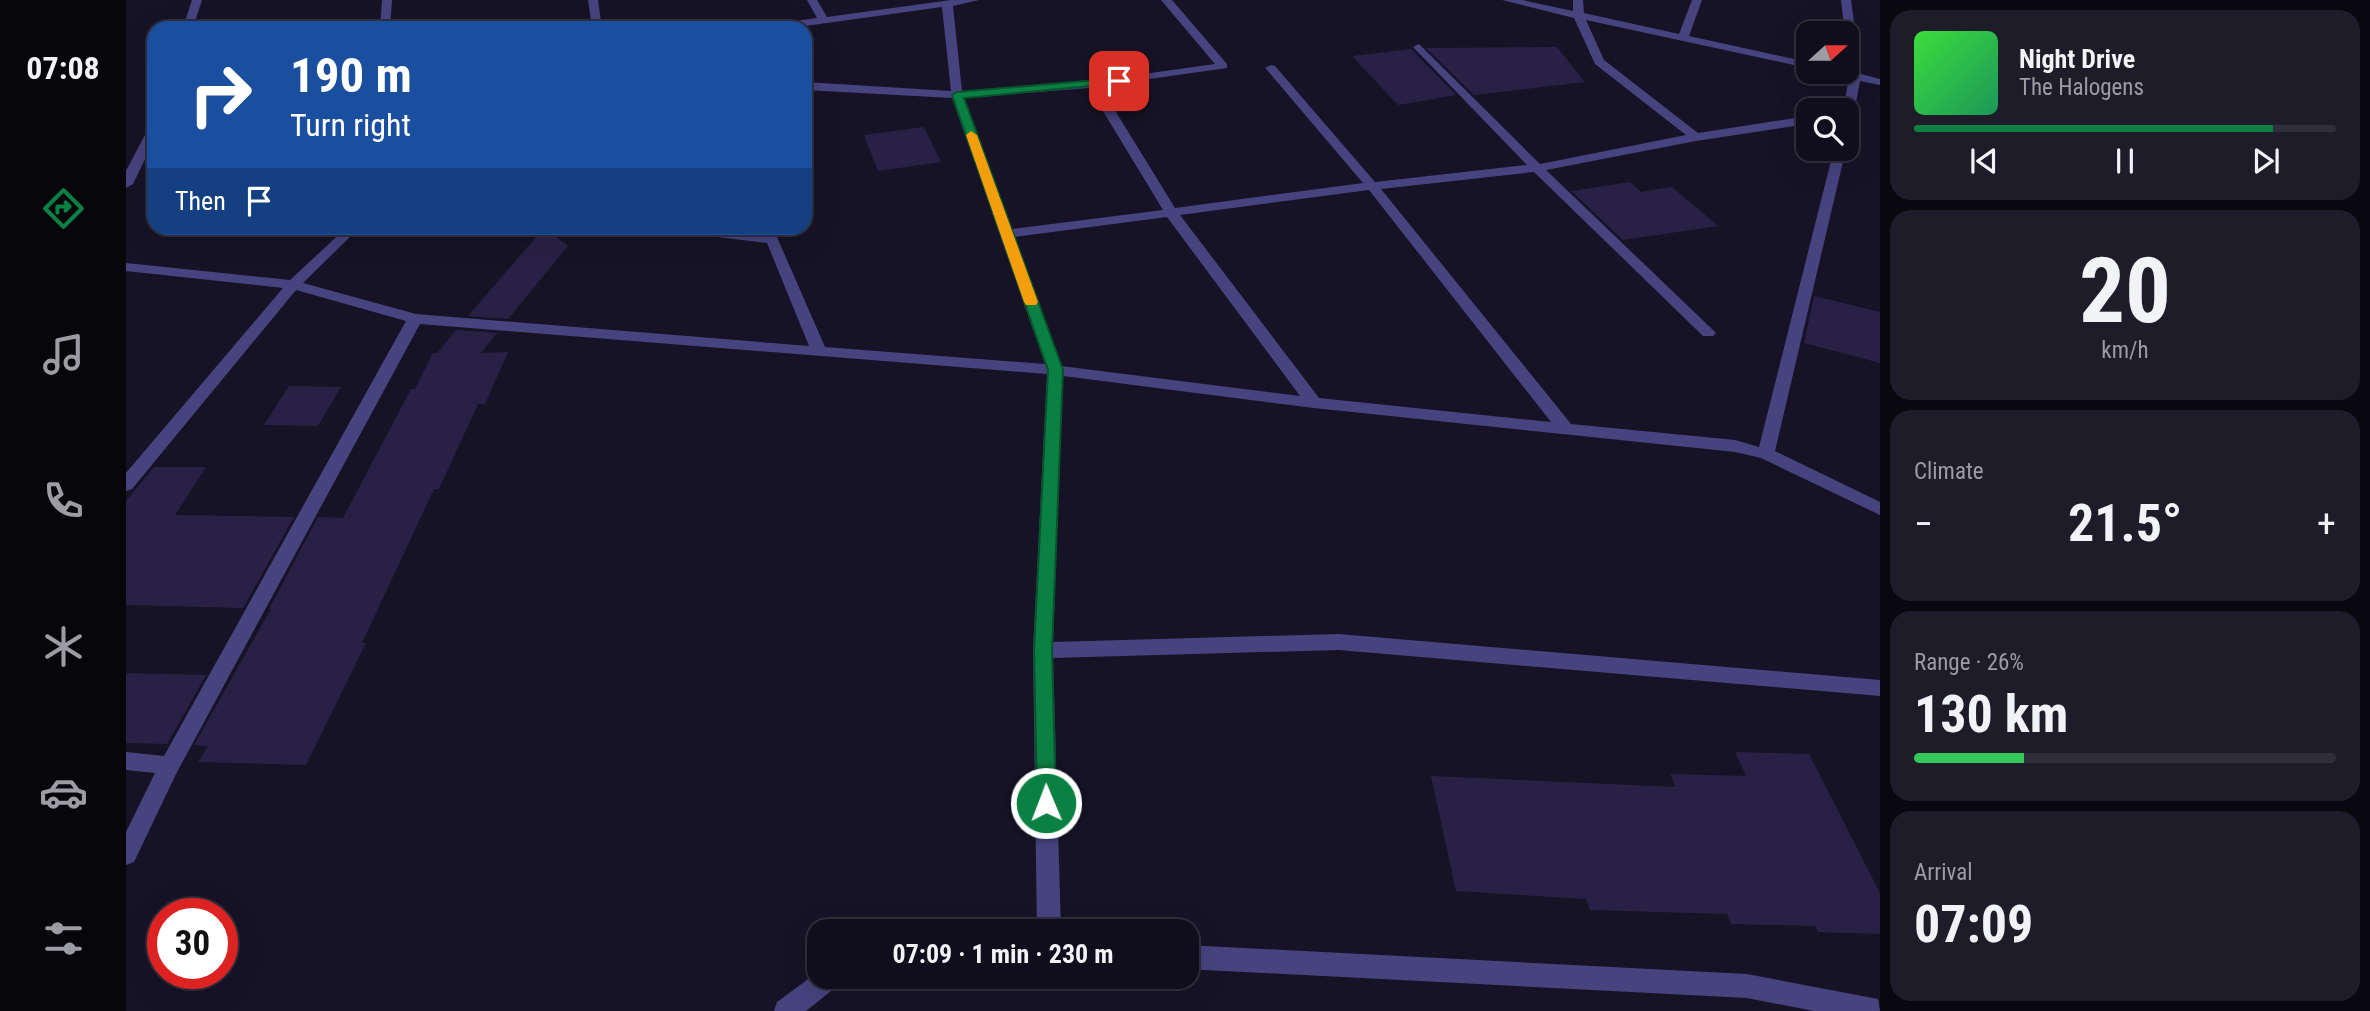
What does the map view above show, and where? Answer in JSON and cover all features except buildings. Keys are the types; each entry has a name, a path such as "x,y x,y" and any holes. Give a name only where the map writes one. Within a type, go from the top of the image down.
{"street":[{"path":"190,21 197,0"},
{"path":"386,21 387,0"},
{"path":"593,0 596,21"},
{"path":"812,0 824,20"},
{"path":"812,22 974,0"},
{"path":"812,86 957,95 1093,85 1223,66 1166,0"},
{"path":"1507,0 1796,62"},
{"path":"1578,0 1578,16 1599,62 1696,137"},
{"path":"1683,38 1697,0"},
{"path":"1846,0 1848,21"},
{"path":"947,4 957,95 1055,370 1043,650 1049,919"},
{"path":"1419,47 1537,168 1708,333"},
{"path":"1272,68 1372,186 1566,429"},
{"path":"1859,77 1880,82"},
{"path":"1093,85 1172,214 1314,403"},
{"path":"1007,234 1372,186 1537,168 1696,137 1796,122"},
{"path":"126,184 147,143"},
{"path":"1766,454 1837,161"},
{"path":"126,485 293,285 346,235"},
{"path":"770,235 819,349"},
{"path":"126,267 293,285 415,319 819,349 1055,370 1314,403 1735,446 1766,454 1880,509"},
{"path":"126,855 170,766 415,319"},
{"path":"1043,650 1339,642 1880,688"},
{"path":"126,761 170,766"},
{"path":"1199,958 1746,986 1878,1011"},
{"path":"786,1011 815,989"}],"slow traffic":[{"path":"971,135 1031,302"}],"route":[{"path":"1046,803 1043,650 1055,370 957,95 1119,81"}]}
